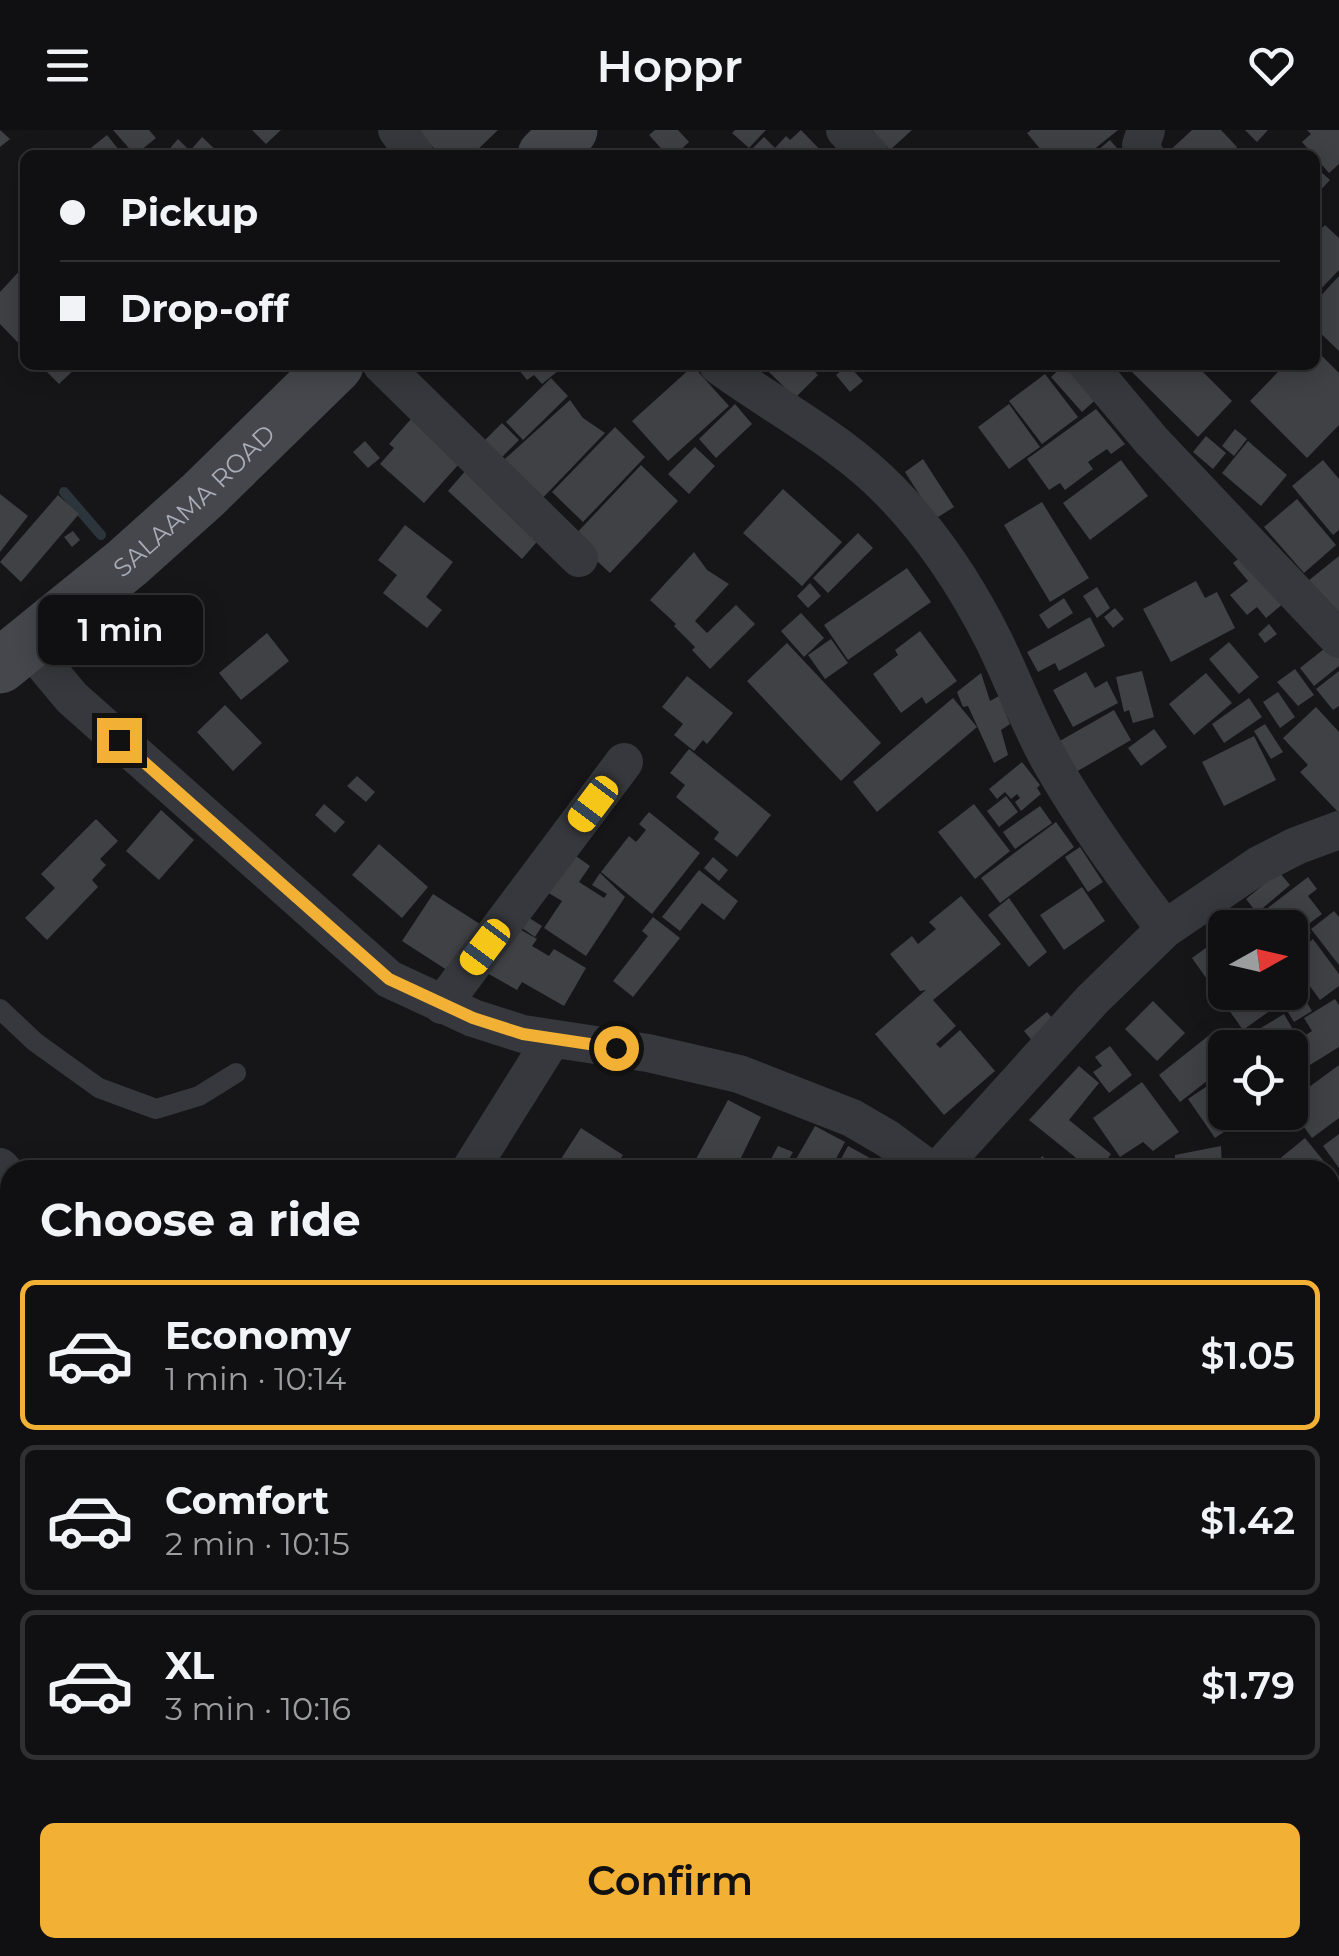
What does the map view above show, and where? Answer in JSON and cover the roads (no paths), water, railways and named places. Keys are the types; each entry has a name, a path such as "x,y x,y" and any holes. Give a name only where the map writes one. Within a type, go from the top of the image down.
{"main road":[{"path":"550,150 570,130"},
{"name":"SALAAMA ROAD","path":"13,654 190,507 323,370"}],"street":[{"path":"845,130 865,150"},
{"path":"387,370 580,558"},
{"path":"725,370 846,451 890,490 927,533 978,612 1016,695 1090,829 1164,930"},
{"path":"1092,370 1151,440 1339,638"},
{"path":"13,654 72,698 389,979 442,1004 523,1034 648,1053 738,1074 852,1118 916,1160"},
{"path":"442,1004 624,762"},
{"path":"947,1160 1092,1000 1164,930 1259,866 1296,846 1338,834"},
{"path":"476,1160 552,1038"}],"lane":[{"path":"0,1009 35,1042 99,1088 156,1110 199,1096 236,1073"}],"waterway":[{"path":"64,492 101,535"}]}
